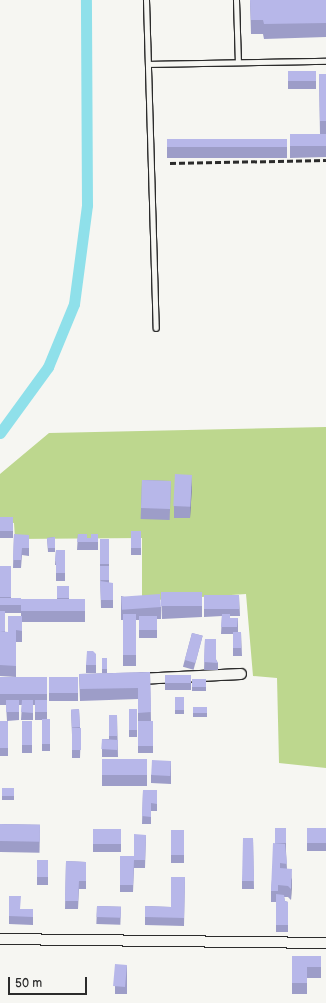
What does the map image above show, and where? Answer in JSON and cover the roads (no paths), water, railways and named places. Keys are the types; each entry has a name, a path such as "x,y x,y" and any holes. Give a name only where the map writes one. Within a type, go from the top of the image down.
{"street":[{"path":"128,680 241,674"},
{"path":"0,939 326,943"}],"lane":[{"path":"146,0 156,328"},
{"path":"236,0 238,62"},
{"path":"148,64 326,61"}],"waterway":[{"path":"0,433 48,367 74,304 87,205 86,0"}],"railway":[{"path":"170,163 326,160"}]}
